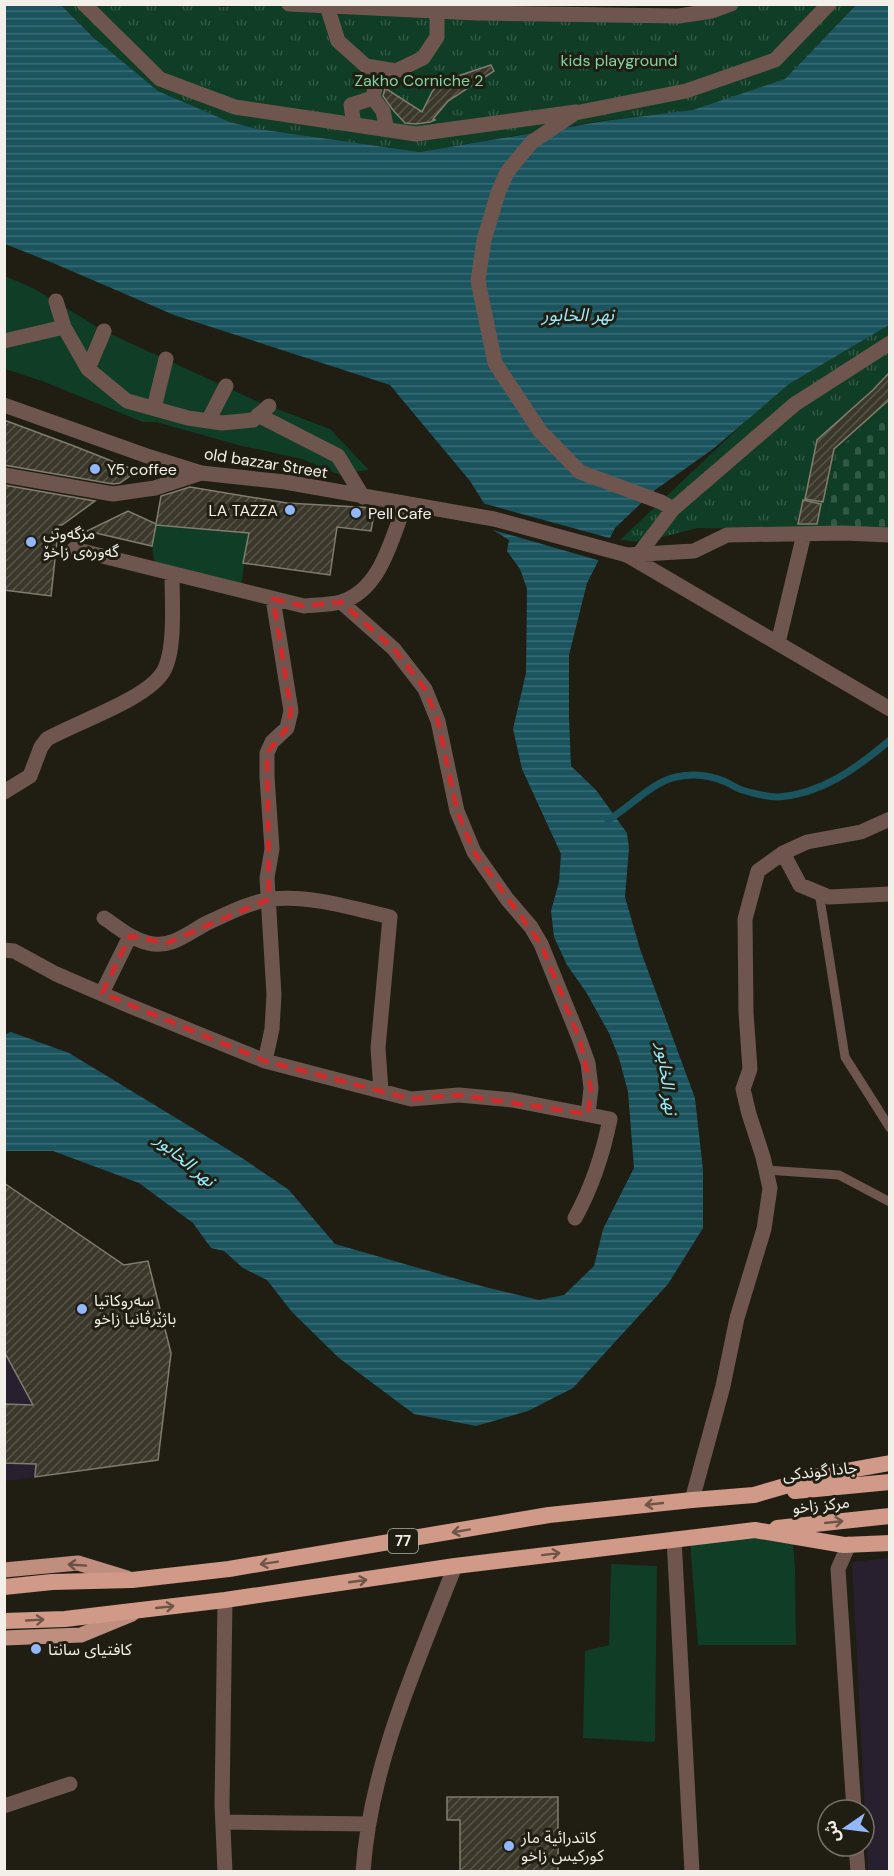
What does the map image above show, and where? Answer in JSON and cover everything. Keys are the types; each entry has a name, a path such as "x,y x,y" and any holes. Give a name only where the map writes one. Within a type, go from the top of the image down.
{"highway":[{"path":"754,1496 823,1475 890,1464"},
{"name":"جادا گوندکی","path":"754,1496 890,1482"},
{"name":"77","path":"4,1587 52,1582 132,1580 229,1569 549,1515 754,1496"},
{"name":"مركز زاخو","path":"755,1530 890,1516"},
{"name":"77","path":"4,1621 65,1618 225,1600 455,1566 755,1530"},
{"path":"755,1530 849,1545 890,1543"}],"main road":[{"path":"4,1570 78,1563 132,1580"},
{"path":"4,1638 81,1635 141,1610"}],"street":[{"path":"84,4 160,79 235,107 416,134 605,108"},
{"path":"289,4 437,12 477,9 679,16 712,12 731,4"},
{"path":"667,506 580,472 540,431 495,363 478,281 484,240 498,193 507,172 532,142 575,113 686,91 775,60 829,4"},
{"path":"327,6 338,41 366,66 396,71 423,58 437,37 437,12"},
{"path":"378,68 373,98 383,111 387,130"},
{"path":"354,125 351,105 373,98"},
{"path":"56,301 64,327 88,369 128,401 188,418 222,423 253,420 264,410 338,456 363,497"},
{"path":"4,340 64,327"},
{"path":"88,369 104,331"},
{"path":"633,554 667,506 795,404 890,343"},
{"path":"154,408 166,359"},
{"path":"208,421 226,386"},
{"name":"old bazzar Street","path":"4,405 201,473 285,482 494,519 633,554"},
{"path":"4,475 113,494 155,488 201,473"},
{"path":"74,549 304,606 341,602 363,590 377,574 405,505"},
{"path":"778,643 804,534"},
{"path":"633,554 694,551 727,535 890,535"},
{"path":"633,554 890,709"},
{"path":"4,792 30,776 41,747 47,739 137,694 152,684 164,671 171,642 172,575"},
{"path":"266,1061 272,1029 274,995 267,878 272,849 267,753 272,742 287,728 291,711 273,599"},
{"path":"341,602 394,649 424,689 438,721 457,811 474,852 507,899 531,927 541,944 579,1038 588,1063 590,1079 588,1114"},
{"path":"692,1500 723,1386 736,1318 764,1229 770,1188 744,1089 750,1069 746,1012 745,919 759,871 783,853 807,842 861,832 890,819"},
{"path":"783,853 800,885 829,897 890,894"},
{"path":"104,918 130,936 149,944 167,943 186,937 229,913 269,899 304,900 390,917 378,1048 381,1091"},
{"path":"102,993 130,936"},
{"path":"4,950 15,951 56,974 266,1061 411,1099 459,1095 512,1100 610,1119 602,1155 585,1200 575,1218"},
{"path":"674,1539 692,1872"},
{"path":"849,1545 838,1569 853,1798"},
{"path":"363,1872 374,1794 393,1729 455,1566"},
{"path":"225,1600 222,1746 225,1872"},
{"path":"4,1806 70,1784"},
{"path":"223,1822 369,1824"}],"lane":[{"path":"819,892 845,1057 890,1128"},
{"path":"766,1170 839,1175 890,1202"}],"highlighted area":[{"path":"273,599 304,606 341,602 394,649 425,689 438,721 457,811 474,852 541,944 579,1038 591,1088 588,1114 459,1095 411,1099 265,1061 102,993 130,936 167,943 269,899 267,753 287,728 291,711"}],"shaded area":[{"path":"4,1355 7,1356 41,1420 35,1477 5,1481"},
{"path":"889,1558 889,1871 868,1871 867,1858 876,1858 876,1798 864,1798 852,1562"}],"green space":[{"name":"Zakho Corniche 2","path":"206,4 221,7 290,4 679,16 731,5 856,5 785,79 693,111 600,121 420,152 258,129 230,122 158,91 103,46 61,5"},
{"path":"5,276 33,288 104,331 259,402 330,429 369,470 338,474 302,459 242,446 156,422 143,422 42,381 5,369"},
{"path":"889,325 889,404 838,449 822,531 697,528 643,542 620,540 780,389"},
{"path":"889,404 889,534 822,531 838,449"},
{"path":"161,525 249,533 241,586 155,566 152,546 155,528"},
{"path":"757,1537 793,1543 796,1645 698,1645 690,1542"},
{"path":"611,1564 657,1566 655,1742 583,1738 585,1651 609,1645"}],"water":[{"name":"نهر الخابور","path":"5,5 61,5 94,38 158,91 230,122 258,129 420,152 604,121 693,110 785,79 856,5 889,5 889,325 789,384 713,449 655,490 615,528 587,583 569,655 571,766 596,790 627,833 629,848 625,897 640,949 695,1098 703,1170 703,1228 668,1284 573,1388 528,1411 476,1426 414,1414 339,1358 292,1312 267,1280 243,1268 224,1251 211,1248 193,1223 139,1183 53,1151 5,1151 4,1035 11,1032 69,1053 242,1158 289,1190 335,1244 539,1300 564,1295 594,1266 603,1229 634,1168 628,1092 619,1058 609,1033 586,992 567,965 554,937 551,911 559,882 561,854 522,769 513,729 526,673 527,589 520,569 507,551 509,540 493,530 494,519 470,481 390,385 174,315 5,244"}],"pier":[{"path":"482,503 613,539 601,561 490,529 491,520"}],"building":[{"path":"491,65 494,71 448,101 433,119 435,120 430,122 405,123 383,96 385,88 422,112 440,82"},
{"path":"890,372 890,399 834,449 823,502 805,499 817,440"},
{"path":"4,420 137,471 120,483 113,484 4,465"},
{"name":"مزگەوتی گەورەی زاخۆ","path":"4,485 95,501 52,532 57,541 51,596 4,590"},
{"path":"190,487 287,503 375,508 371,531 337,527 330,575 243,563 249,533 156,525 152,546 87,531 128,511 156,524 161,496"},
{"path":"803,500 821,504 817,524 798,524"},
{"name":"سه‌روكاتيا باژێرڤانيا زاخو","path":"4,1183 124,1265 148,1261 171,1353 158,1460 35,1477 36,1464 4,1463 4,1404 33,1405 4,1351"},
{"name":"كاتدرائية مار كوركيس زاخو","path":"447,1797 558,1797 558,1872 460,1872 460,1820 447,1820"}],"waterway":[{"path":"608,820 658,784 682,776 701,775 726,782 742,790 769,796 778,797 809,791 852,770 890,740"}],"place":[{"name":"Y5 coffee","path":"95,469"},
{"name":"LA TAZZA","path":"290,510"},
{"name":"Pell Cafe","path":"356,513"},
{"name":"مزگەوتی گەورەی زاخۆ","path":"31,542"},
{"name":"سه‌روكاتيا باژێرڤانيا زاخو","path":"82,1309"},
{"name":"کافتیای سانتا","path":"36,1649"},
{"name":"كاتدرائية مار كوركيس زاخو","path":"509,1846"}],"park label":[{"name":"kids playground","path":"619,60"}]}
